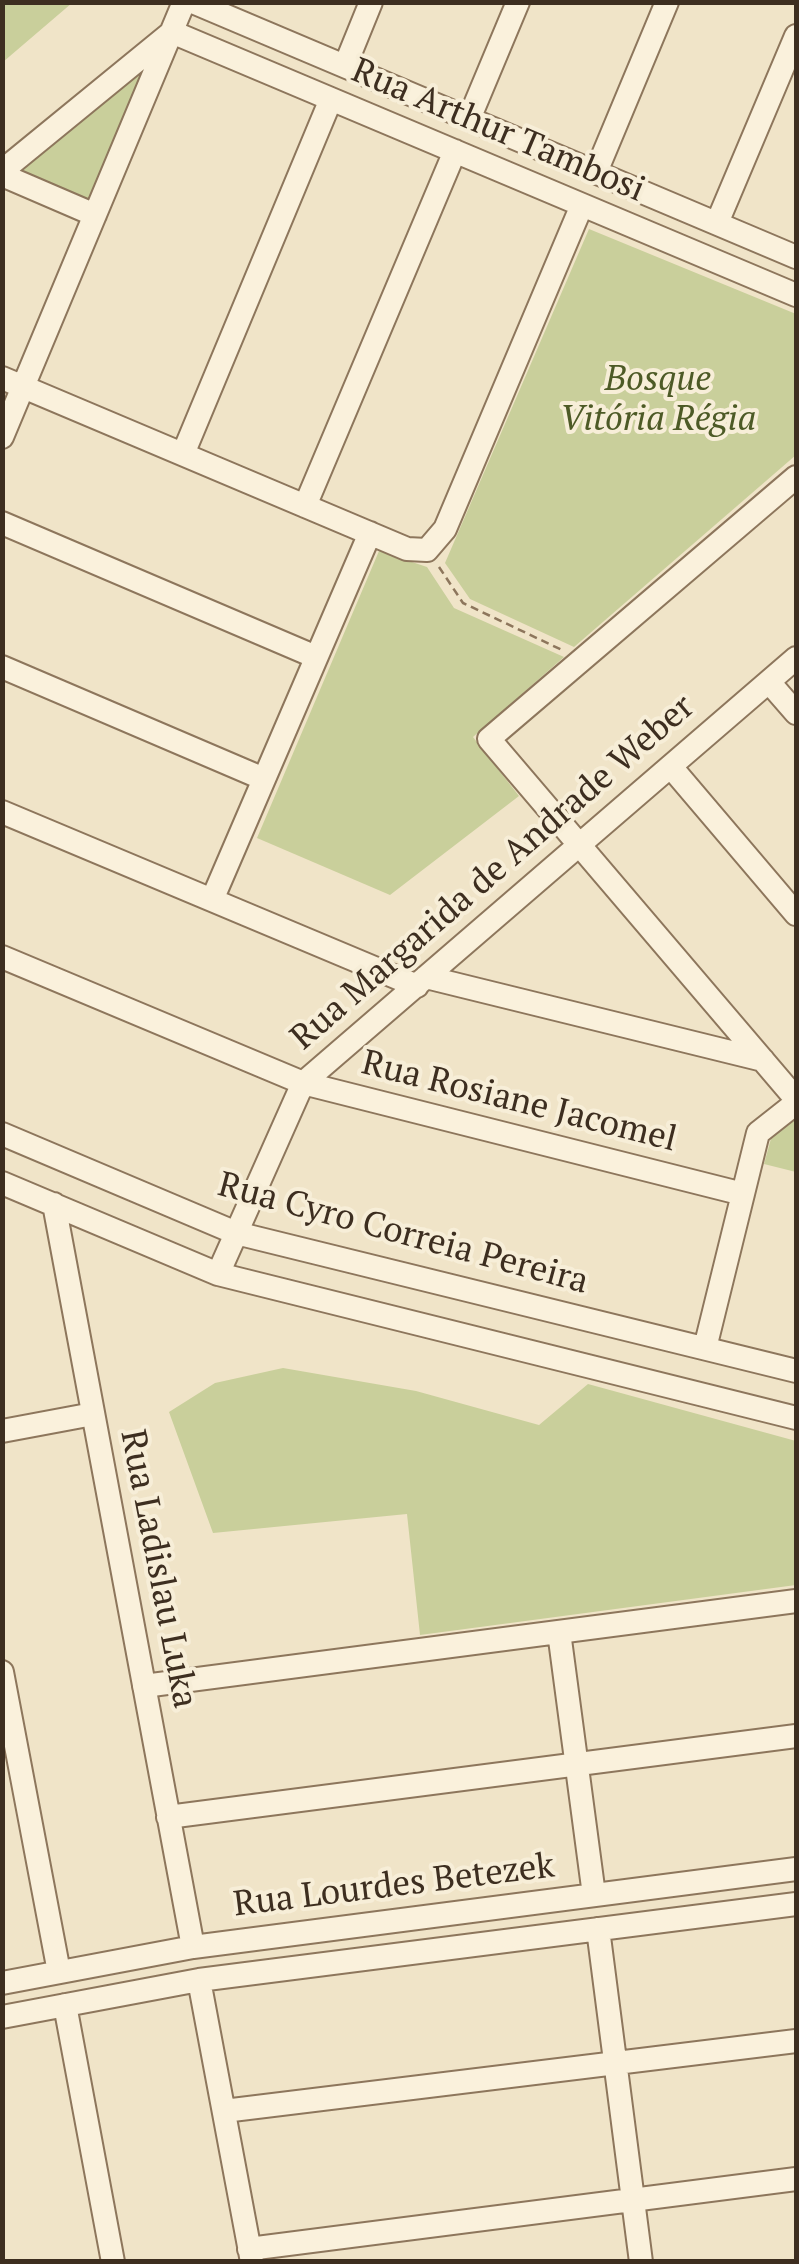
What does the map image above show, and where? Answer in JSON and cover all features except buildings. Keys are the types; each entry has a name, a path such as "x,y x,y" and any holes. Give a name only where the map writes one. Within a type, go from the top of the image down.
{"street":[{"path":"2,438 13,382 95,215 184,2"},
{"name":"Rua Arthur Tambosi","path":"193,2 796,257"},
{"path":"345,66 372,2"},
{"path":"469,119 518,2"},
{"path":"596,172 668,2"},
{"path":"95,215 2,173 172,32"},
{"name":"Rua Arthur Tambosi","path":"172,32 796,295"},
{"path":"717,223 796,36"},
{"path":"183,454 331,99"},
{"path":"305,506 455,151"},
{"path":"13,382 407,549 428,550 446,530 582,204"},
{"path":"705,1348 758,1133 796,1101 489,740 796,476"},
{"path":"2,523 316,658"},
{"path":"212,900 370,533"},
{"name":"Rua Margarida de Andrade Weber","path":"218,1274 303,1084 796,658"},
{"path":"2,667 264,779"},
{"path":"770,682 796,713"},
{"path":"671,767 796,914"},
{"path":"2,812 212,900 422,981 764,1060"},
{"name":"Rua Rosiane Jacomel","path":"2,958 303,1084 743,1194"},
{"name":"Rua Cyro Correia Pereira","path":"2,1134 236,1234 796,1371"},
{"path":"2,1183 218,1274 796,1418"},
{"name":"Rua Ladislau Luka","path":"54,1204 193,1947"},
{"path":"2,1431 93,1414"},
{"path":"144,1686 796,1601"},
{"path":"559,1632 594,1896"},
{"path":"2,1672 59,1972"},
{"path":"168,1817 796,1736"},
{"name":"Rua Lourdes Betezek","path":"2,1983 193,1947 796,1870"},
{"name":"Rua Lourdes Betezek","path":"2,2017 199,1980 796,1904"},
{"path":"598,1930 641,2262"},
{"path":"199,1980 250,2255 796,2179"},
{"path":"65,2006 113,2262"},
{"path":"224,2112 796,2041"}],"path":[{"path":"428,550 463,603 583,660"}],"green space":[{"path":"3,2 72,2 72,3 3,62"},
{"path":"148,63 89,203 19,173"},
{"name":"Bosque Vitória Régia","path":"589,229 796,314 796,455 574,647 470,599 445,563"},
{"path":"379,551 427,567 454,608 564,657 473,737 519,796 390,895 257,838"},
{"path":"796,1117 796,1172 764,1164 772,1135"},
{"path":"283,1368 416,1391 539,1425 588,1384 796,1441 796,1585 420,1635 407,1514 213,1533 169,1412 215,1383"}]}
